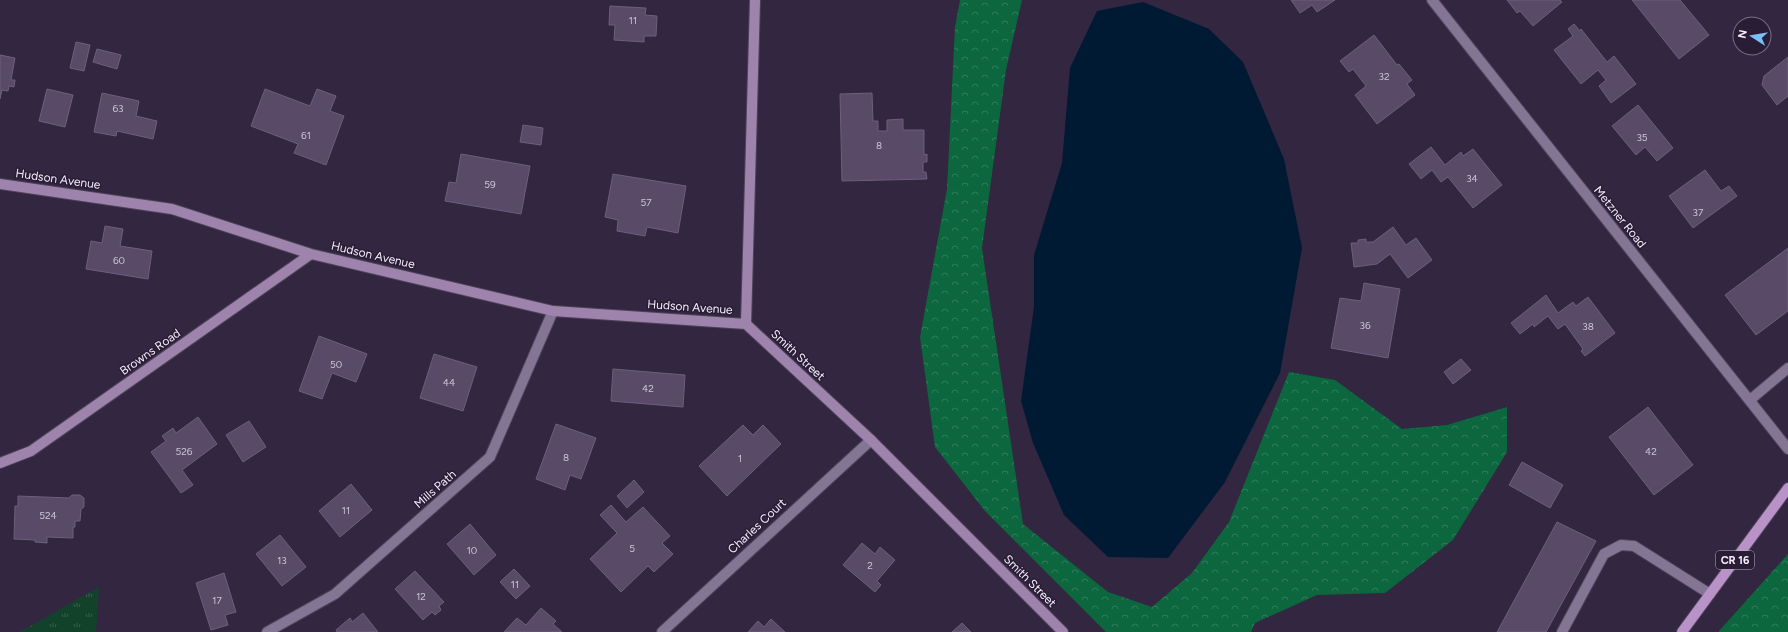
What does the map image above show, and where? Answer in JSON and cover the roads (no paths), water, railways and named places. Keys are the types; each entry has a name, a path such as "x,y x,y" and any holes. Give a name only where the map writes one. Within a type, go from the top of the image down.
{"main road":[{"name":"CR 16","path":"1682,632 1788,488"}],"street":[{"path":"746,324 755,0"},
{"name":"Metzner Road","path":"1432,0 1788,449"},
{"name":"Hudson Avenue","path":"0,184 172,209 311,254 553,311 746,324"},
{"name":"Browns Road","path":"0,463 31,451 311,254"},
{"name":"Mills Path","path":"267,632 335,594 490,457 553,311"},
{"name":"Smith Street","path":"746,324 871,440 1063,632"},
{"path":"1750,400 1788,368"},
{"name":"Charles Court","path":"662,632 871,440"},
{"path":"1562,632 1604,554 1621,545 1634,546 1710,594"}],"water":[{"path":"1143,2 1209,29 1243,62 1284,159 1302,248 1280,373 1225,482 1168,558 1108,557 1064,515 1033,443 1021,401 1034,307 1034,255 1062,163 1070,68 1097,11"}]}
